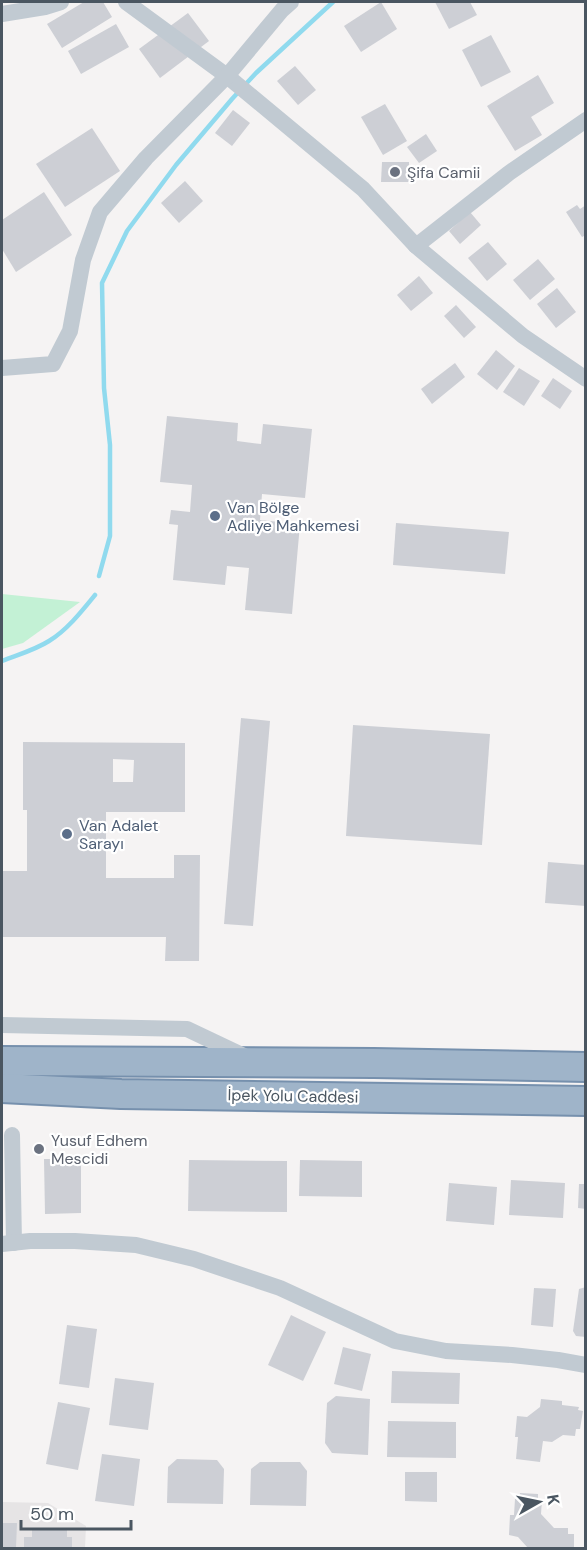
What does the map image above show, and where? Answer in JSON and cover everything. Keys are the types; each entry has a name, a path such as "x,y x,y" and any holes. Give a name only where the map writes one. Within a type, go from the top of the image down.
{"highway":[{"name":"İpek Yolu Caddesi","path":"2,1061 585,1067"},
{"name":"İpek Yolu Caddesi","path":"2,1088 133,1094 585,1101"}],"street":[{"path":"2,14 61,2"},
{"path":"126,2 227,76 363,189 416,246 523,336 585,379"},
{"path":"2,368 53,364 70,332 83,260 100,212 146,158 227,76 291,2"},
{"path":"416,246 509,173 585,120"},
{"path":"2,1025 187,1029 257,1062"},
{"path":"12,1135 8,1243 75,1241 136,1245 194,1258 280,1288 395,1341 446,1351 512,1355 585,1365"}],"shaded area":[{"path":"2,1502 48,1503 86,1526 85,1548 2,1548"}],"green space":[{"path":"2,594 80,602 23,643 2,649"}],"building":[{"path":"84,2 103,2 112,17 62,48 47,24"},
{"path":"381,2 397,29 361,52 344,26"},
{"path":"435,2 470,2 477,15 449,29"},
{"path":"188,13 209,41 160,78 139,49"},
{"path":"116,24 129,47 81,74 68,51"},
{"path":"491,35 511,72 481,87 462,50"},
{"path":"295,66 316,90 298,105 277,81"},
{"path":"538,75 554,103 531,117 542,135 515,151 487,106"},
{"path":"385,104 407,141 383,155 361,117"},
{"path":"233,110 250,123 232,146 215,133"},
{"path":"92,128 120,171 65,207 36,164"},
{"path":"426,134 437,151 419,163 407,147"},
{"name":"Şifa Camii","path":"382,162 409,162 409,182 381,182"},
{"path":"185,181 203,201 179,223 161,203"},
{"path":"44,192 72,235 16,272 2,249 2,220"},
{"path":"577,205 580,209 586,205 586,235 582,237 566,212"},
{"path":"470,212 481,225 460,244 449,231"},
{"path":"488,242 507,264 487,281 468,258"},
{"path":"538,259 555,279 530,300 513,280"},
{"path":"419,276 433,293 411,311 397,295"},
{"path":"557,288 576,312 556,328 537,304"},
{"path":"456,305 476,327 464,338 444,316"},
{"path":"496,350 515,366 497,390 477,374"},
{"path":"455,363 465,377 432,404 421,389"},
{"path":"519,368 540,381 524,406 503,392"},
{"path":"553,378 572,391 560,409 541,396"},
{"name":"Van Bölge Adliye Mahkemesi","path":"167,416 238,423 237,441 261,444 263,424 312,429 305,498 262,494 260,520 300,524 292,614 245,610 249,568 227,566 225,585 173,580 178,525 169,524 171,510 190,512 192,485 160,482"},
{"path":"396,523 509,532 505,574 393,565"},
{"path":"241,718 270,721 253,926 224,924"},
{"path":"353,725 490,734 482,845 346,836"},
{"name":"Van Adalet Sarayı","path":"23,742 185,743 185,812 106,812 106,878 174,878 174,855 200,855 199,961 165,961 166,937 2,937 2,871 27,871 27,810 23,810","holes":["113,759 134,760 133,782 113,782"]},
{"path":"548,862 586,865 586,906 545,903"},
{"path":"44,1159 81,1159 81,1213 45,1214"},
{"path":"189,1160 287,1161 287,1212 188,1211"},
{"path":"300,1160 362,1161 362,1197 299,1196"},
{"path":"511,1180 565,1183 563,1218 509,1215"},
{"path":"449,1183 497,1187 494,1225 446,1221"},
{"path":"579,1184 586,1184 586,1209 578,1208"},
{"path":"586,1287 586,1337 576,1336 573,1331 579,1289"},
{"path":"534,1288 556,1289 553,1327 531,1325"},
{"path":"291,1315 326,1332 303,1381 268,1365"},
{"path":"67,1325 97,1329 89,1388 59,1384"},
{"path":"343,1347 371,1354 362,1391 334,1384"},
{"path":"392,1371 460,1373 459,1404 391,1403"},
{"path":"115,1378 154,1383 148,1430 109,1425"},
{"path":"336,1396 370,1399 368,1455 332,1453 325,1443 327,1403"},
{"path":"541,1399 562,1401 562,1405 579,1407 578,1410 583,1411 580,1429 576,1429 575,1436 563,1435 552,1442 543,1441 540,1462 516,1459 517,1416 527,1417 540,1407"},
{"path":"58,1402 90,1408 78,1470 46,1464"},
{"path":"388,1421 456,1422 456,1458 387,1457"},
{"path":"102,1454 140,1459 134,1506 95,1501"},
{"path":"177,1459 217,1460 224,1469 223,1504 167,1503 168,1467"},
{"path":"260,1462 300,1462 307,1471 306,1506 250,1505 251,1469"},
{"path":"405,1472 437,1472 437,1502 405,1501"},
{"path":"520,1493 538,1494 538,1500 542,1500 541,1514 554,1528 568,1528 568,1534 574,1534 574,1548 528,1548 518,1537 509,1535 510,1515 514,1515 515,1499 519,1499"},
{"path":"2,1523 17,1523 16,1548 2,1548"},
{"path":"32,1528 67,1528 67,1537 72,1537 72,1548 24,1548 24,1537 32,1537"}],"waterway":[{"path":"99,576 110,536 110,445 104,388 102,283 127,231 176,165 256,73 333,2"},
{"path":"2,661 38,647 56,637 95,595"}],"place":[{"name":"Şifa Camii","path":"395,172"},
{"name":"Van Bölge Adliye Mahkemesi","path":"215,516"},
{"name":"Van Adalet Sarayı","path":"67,834"},
{"name":"Yusuf Edhem Mescidi","path":"39,1149"}]}
